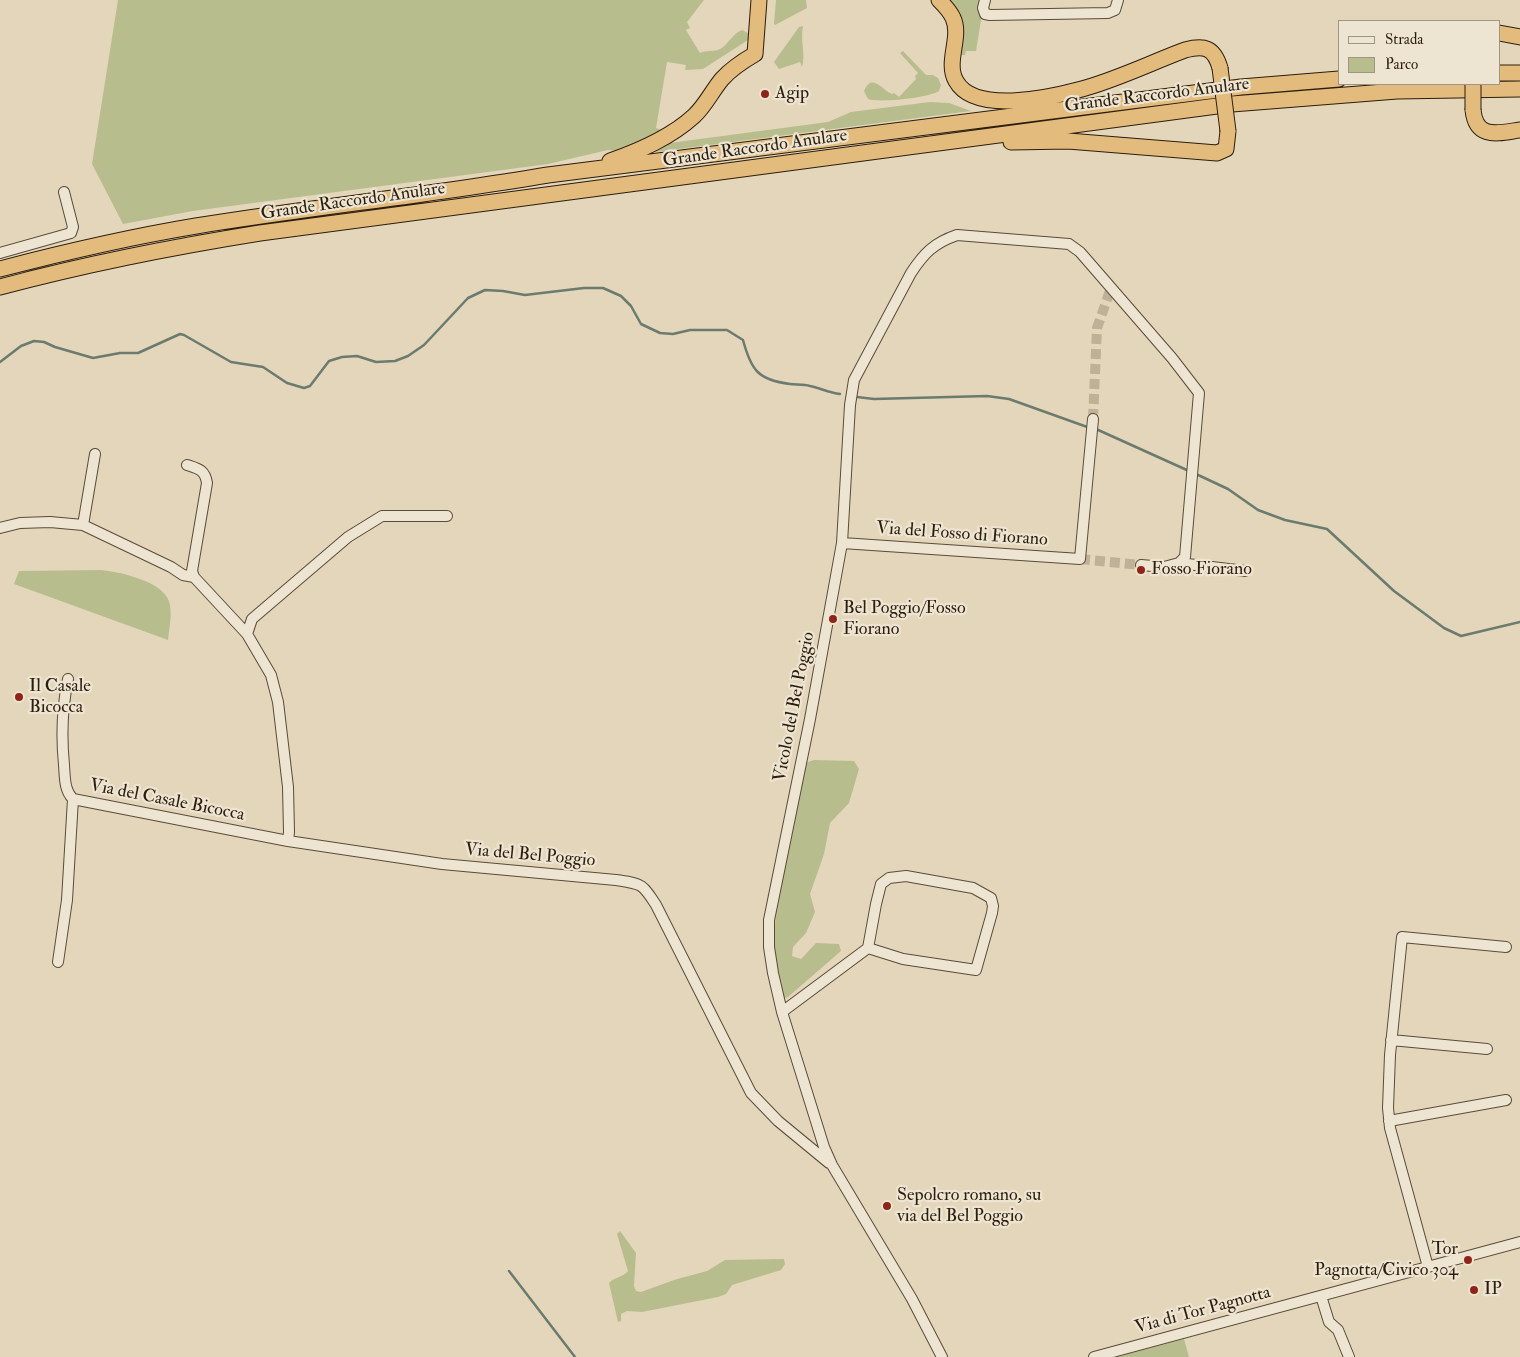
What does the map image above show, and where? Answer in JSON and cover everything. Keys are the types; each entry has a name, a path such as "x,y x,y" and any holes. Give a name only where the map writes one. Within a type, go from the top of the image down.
{"highway":[{"path":"548,175 608,162 633,153 660,140 694,116 722,78 755,54 758,0"},
{"path":"932,144 1068,141 1217,153 1226,149 1228,131 1220,68 1215,55 1210,50 1201,48 1192,48 1078,90 1007,101 980,99 967,94 954,76 953,56 956,26 950,13 939,0"},
{"path":"1500,33 1520,37"},
{"path":"1500,73 1520,73"},
{"name":"Grande Raccordo Anulare","path":"0,269 104,244 195,226 464,190 548,175 1241,87 1338,79"},
{"path":"1473,85 1473,110 1477,125 1486,132 1496,133 1520,130"},
{"name":"Grande Raccordo Anulare","path":"0,287 71,268 208,241 1232,104 1397,91 1520,89"}],"street":[{"path":"985,0 982,8 985,14 990,15 1108,13 1115,10 1118,0"},
{"path":"0,254 71,233 73,227 64,192"},
{"name":"Vicolo del Bel Poggio","path":"942,1357 912,1299 832,1165 824,1147 782,1012 769,947 770,915 810,718 842,543 850,406 854,380 922,256 944,240 957,235 1069,244 1080,252 1176,363 1199,393 1185,557 1179,563"},
{"name":"Via del Fosso di Fiorano","path":"842,543 1080,559 1093,419"},
{"path":"83,526 94,454"},
{"path":"187,465 202,470 206,475 207,483 192,571 194,578 247,634 271,675 278,702 288,787 290,832 288,841"},
{"path":"247,634 252,619 348,537 382,516 447,516"},
{"path":"0,528 20,523 50,522 83,526 171,567 183,575 194,578"},
{"path":"1141,565 1164,567 1179,563 1244,571"},
{"name":"Via del Casale Bicocca","path":"68,679 64,700 62,741 66,781 68,791 73,799 288,841"},
{"path":"58,962 67,900 73,799"},
{"name":"Via del Bel Poggio","path":"288,841 442,864 616,880 640,884 656,905 751,1093 778,1121 832,1165"},
{"path":"782,1012 868,948 881,884 890,878 906,876 973,888 991,898 992,913 976,970 903,959 868,948"},
{"path":"1428,1267 1389,1121 1391,1040 1402,937 1506,947"},
{"path":"1391,1040 1486,1049"},
{"path":"1389,1121 1506,1100"},
{"name":"Via di Tor Pagnotta","path":"1094,1357 1520,1242"},
{"path":"1321,1296 1329,1322 1338,1330 1349,1357"}],"green space":[{"path":"118,0 704,0 687,22 690,28 686,30 700,53 720,49 735,34 742,30 748,33 748,40 703,69 685,70 686,65 667,62 656,128 664,131 633,153 608,150 548,164 193,211 123,224 92,164"},
{"path":"776,0 806,0 807,8 775,25"},
{"path":"939,0 985,0 976,51 966,51 965,55 956,55 956,30"},
{"path":"803,26 802,67 800,62 779,69 774,62 799,27"},
{"path":"903,51 926,75 933,75 938,78 941,85 939,91 925,96 904,99 868,99 864,91 870,83 877,84 899,97 916,79 915,76 918,73 900,53"},
{"path":"930,102 949,103 971,111 640,154 662,144 828,122 851,112"},
{"path":"101,570 131,576 152,584 161,590 167,597 170,605 171,618 168,640 14,584 19,571"},
{"path":"814,760 854,761 859,769 849,803 830,823 824,854 810,894 815,912 806,933 793,947 792,956 801,959 816,943 839,944 841,951 788,997 784,998 780,993 774,954 776,903 805,763"},
{"path":"620,1231 636,1253 634,1286 636,1291 641,1292 707,1271 725,1260 784,1259 785,1264 781,1270 732,1285 726,1294 718,1297 642,1312 627,1311 621,1314 621,1321 618,1322 609,1283 628,1271 617,1234"},
{"path":"1184,1339 1189,1357 1115,1357"}],"waterway":[{"path":"0,362 21,346 34,341 44,342 93,358 120,353 138,353 180,334 231,362 263,367 287,383 304,388 310,386 329,361 342,357 357,356 376,362 395,361 408,356 424,345 468,298 485,290 525,295 584,288 603,288 621,296 631,306 641,324 660,333 673,334 690,330 727,330 743,340 753,366 770,380 807,385 840,394"},
{"path":"857,397 874,399 987,396 1009,399 1090,428"},
{"path":"1096,429 1189,471"},
{"path":"1196,474 1228,489 1258,510 1285,520 1327,529 1394,591 1444,628 1461,636 1520,622"},
{"path":"509,1271 575,1357"}],"tunnel":[{"path":"1093,419 1097,328 1111,288"},
{"path":"1080,559 1141,565"}],"place":[{"name":"Agip","path":"765,94"},
{"name":"Fosso Fiorano","path":"1141,570"},
{"name":"Bel Poggio/Fosso Fiorano","path":"833,619"},
{"name":"Il Casale Bicocca","path":"19,697"},
{"name":"Sepolcro romano, su via del Bel Poggio","path":"887,1206"},
{"name":"Tor Pagnotta/Civico 304","path":"1468,1260"},
{"name":"IP","path":"1474,1290"}]}
